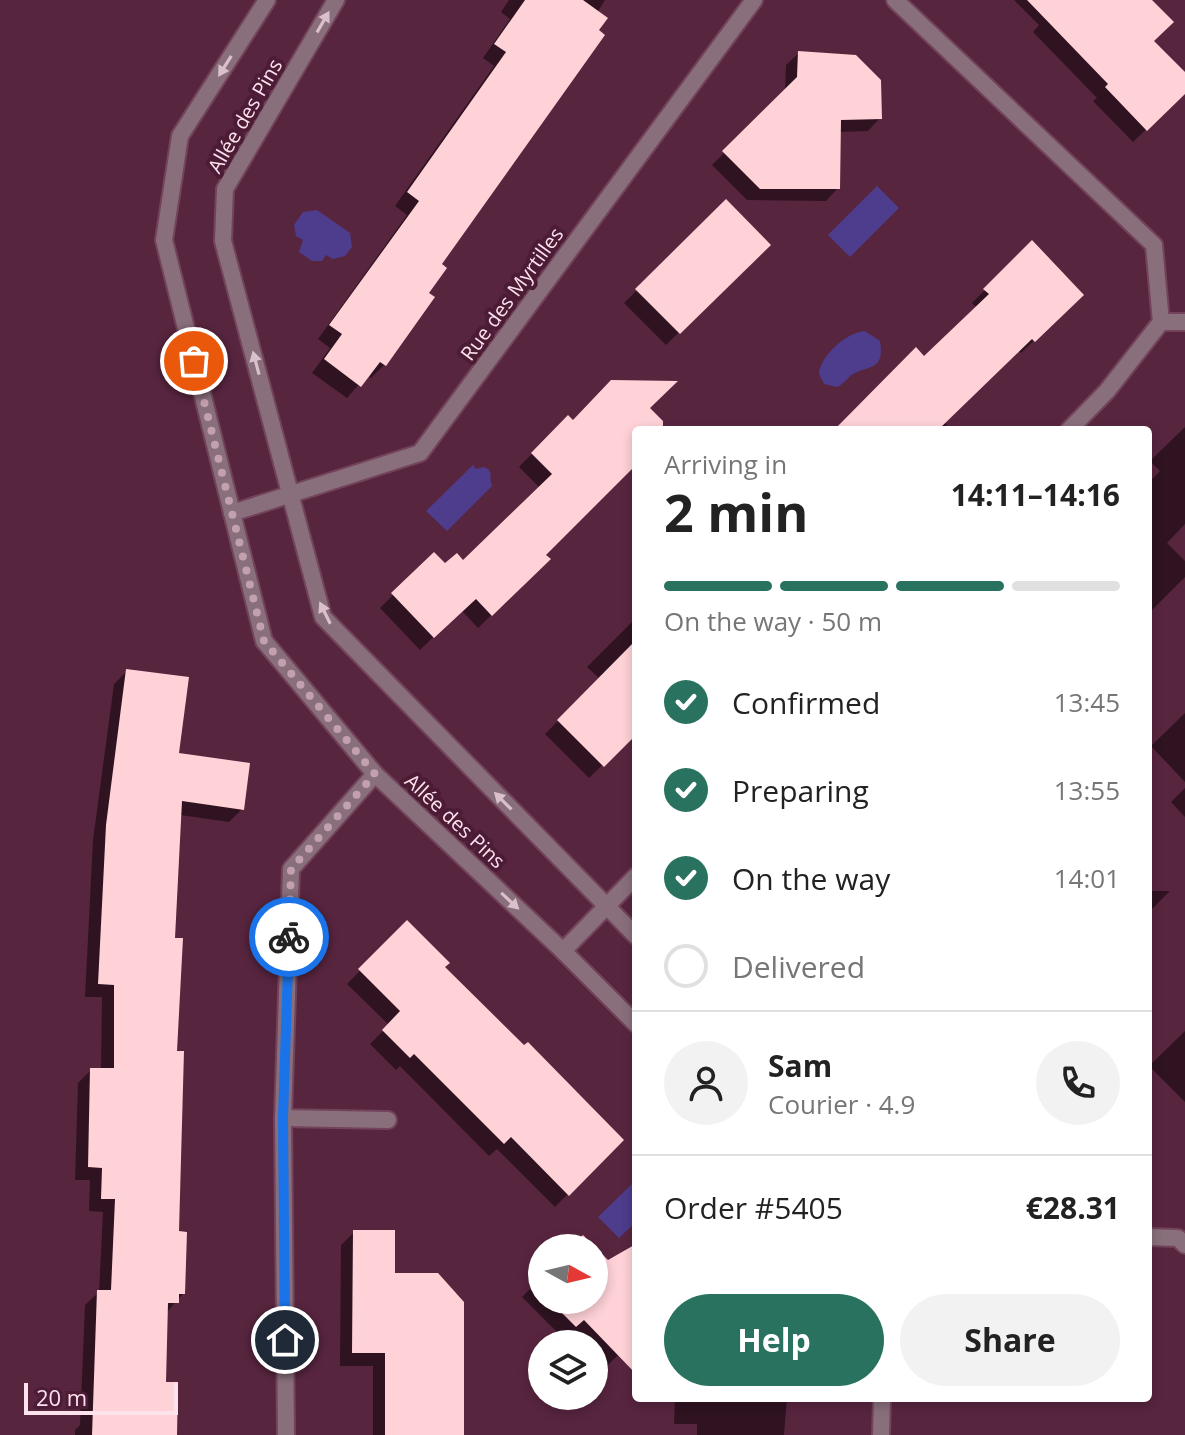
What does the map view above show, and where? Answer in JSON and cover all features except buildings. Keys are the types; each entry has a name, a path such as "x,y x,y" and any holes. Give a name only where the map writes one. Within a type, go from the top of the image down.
{"street":[{"name":"Allée des Pins","path":"267,0 180,136 164,240 264,641 375,774 632,1020"},
{"name":"Allée des Pins","path":"336,0 225,189 223,241 323,617 632,932"},
{"name":"Rue des Myrtilles","path":"232,513 420,453 754,0"},
{"path":"895,0 1154,245 1161,322 1107,391 1073,426"},
{"path":"1161,322 1185,322"},
{"path":"286,1435 283,1118 291,869 375,774"},
{"path":"563,951 632,880"},
{"path":"283,1118 388,1120"},
{"path":"1152,1237 1178,1238 1185,1245"},
{"path":"881,1435 882,1402"}],"shaded area":[{"path":"877,186 899,208 850,257 828,235"},
{"path":"317,210 350,233 352,247 345,256 333,259 326,255 322,261 312,261 299,252 303,240 296,236 294,225 303,212"},
{"path":"865,331 880,341 878,362 853,374 837,387 824,384 819,374 829,353 843,340"},
{"path":"473,465 476,469 484,467 489,471 492,486 447,531 426,511"},
{"path":"632,1184 632,1226 619,1238 598,1217"}],"way so far":[{"path":"194,361 264,641 375,774 291,869 289,937"}],"route":[{"path":"285,1340 283,1118 289,937"}]}
